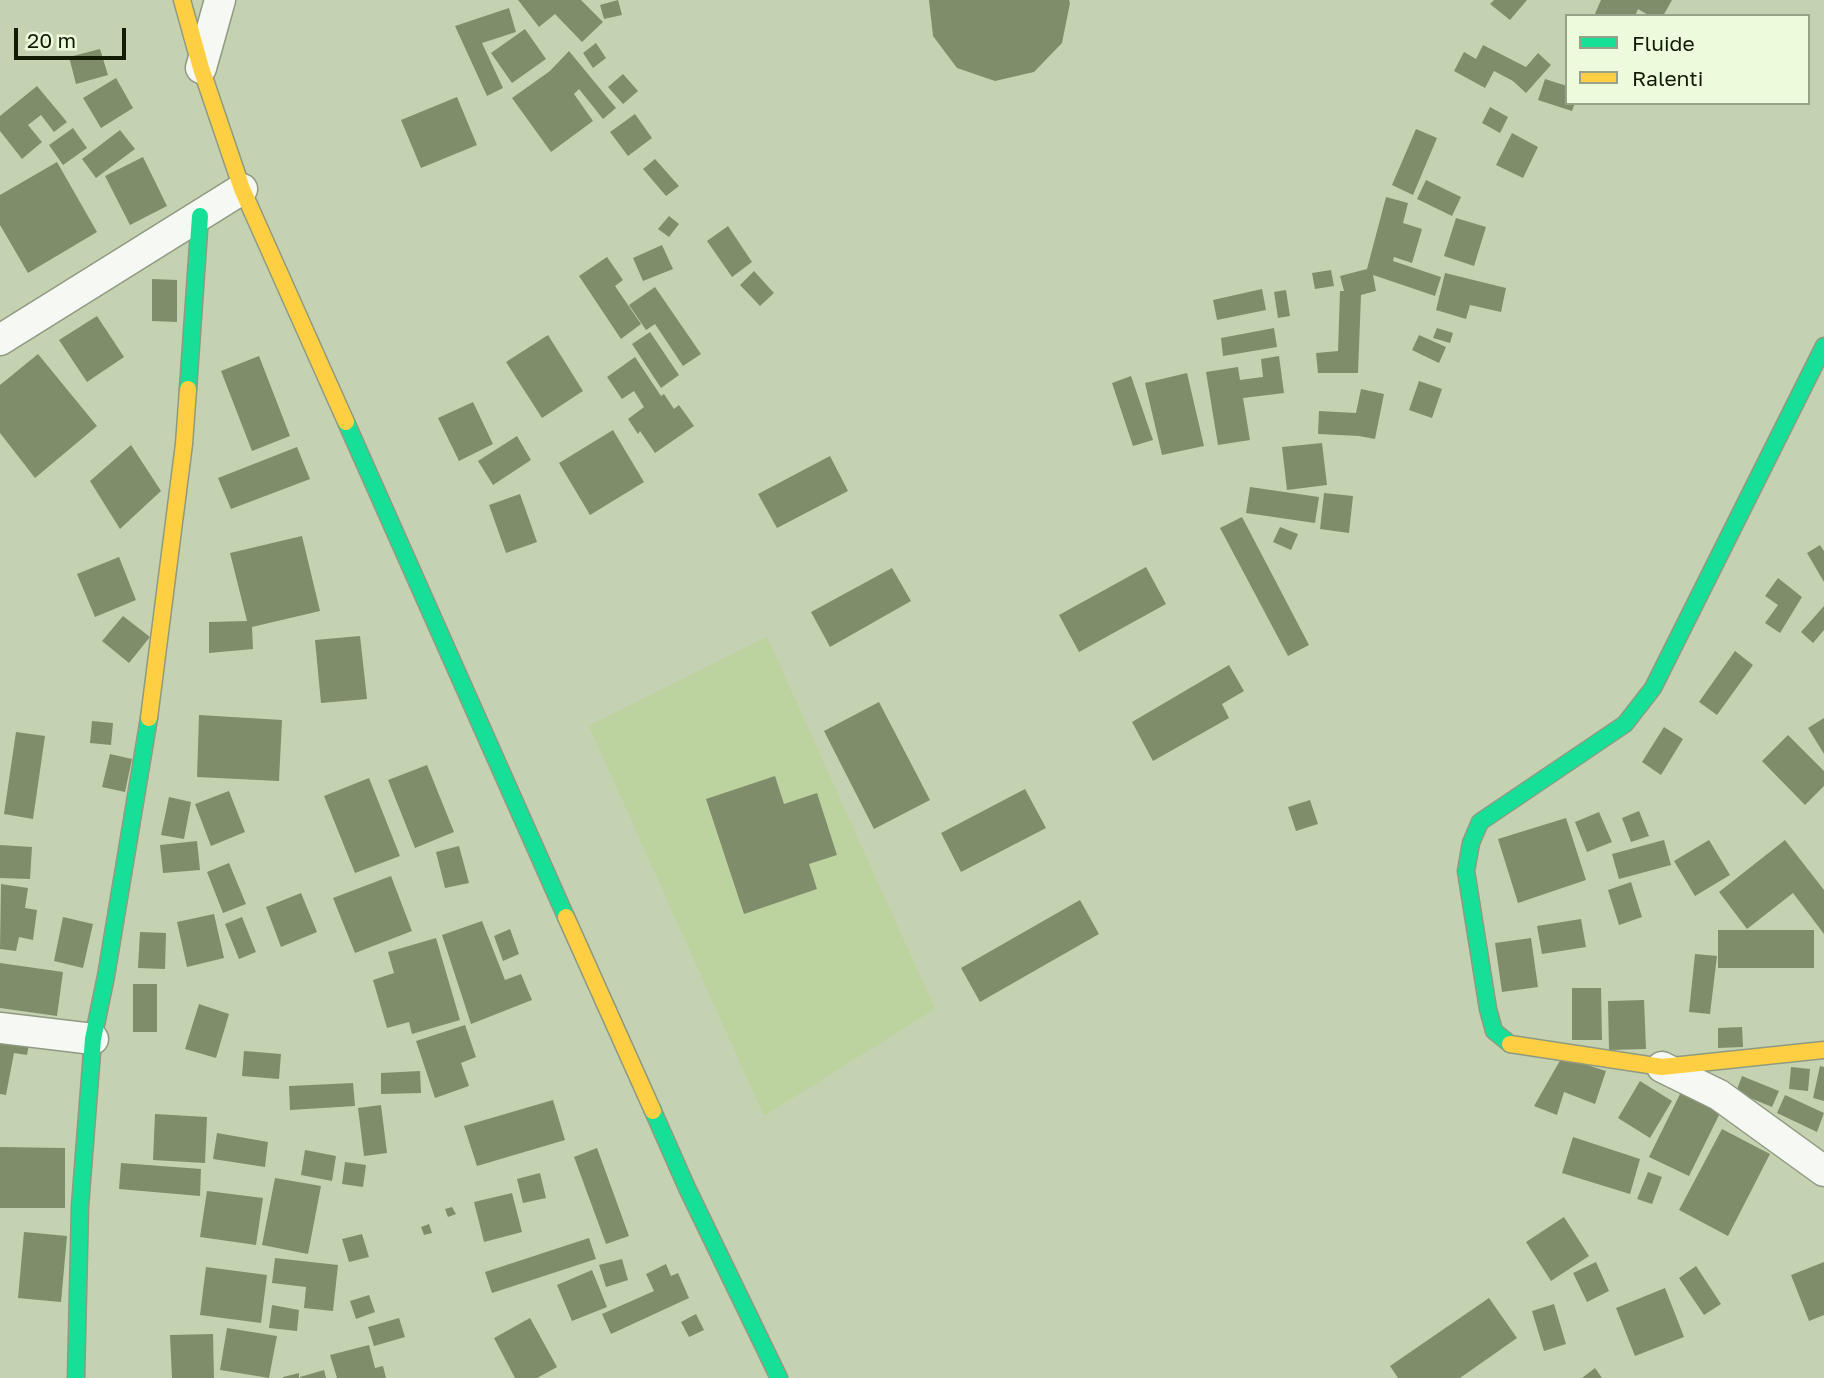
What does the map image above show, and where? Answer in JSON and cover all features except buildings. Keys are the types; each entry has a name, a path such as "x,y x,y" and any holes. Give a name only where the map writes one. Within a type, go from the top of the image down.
{"street":[{"path":"182,0 201,68 242,189 687,1188 779,1378"},
{"path":"201,68 220,0"},
{"path":"0,340 242,189"},
{"path":"76,1378 80,1206 93,1040 150,712 184,444 200,216"},
{"path":"1824,345 1653,688 1625,724 1480,822 1471,843 1466,871 1488,1009 1494,1031 1510,1044 1662,1067 1824,1050"},
{"path":"0,1028 93,1040"},
{"path":"1662,1067 1719,1095 1824,1171"}],"shaded area":[{"path":"767,637 935,1009 764,1116 589,726"}],"traffic: fast":[{"path":"188,389 200,216"},
{"path":"1510,1044 1494,1031 1488,1009 1466,871 1471,843 1480,822 1625,724 1653,688 1824,346"},
{"path":"346,422 566,917"},
{"path":"76,1378 80,1206 93,1039 149,718"},
{"path":"653,1111 687,1188 779,1378"}],"traffic: slow":[{"path":"182,0 201,68 242,189 346,422"},
{"path":"149,718 184,444 188,389"},
{"path":"566,917 653,1111"},
{"path":"1510,1044 1662,1067 1824,1050"}]}
